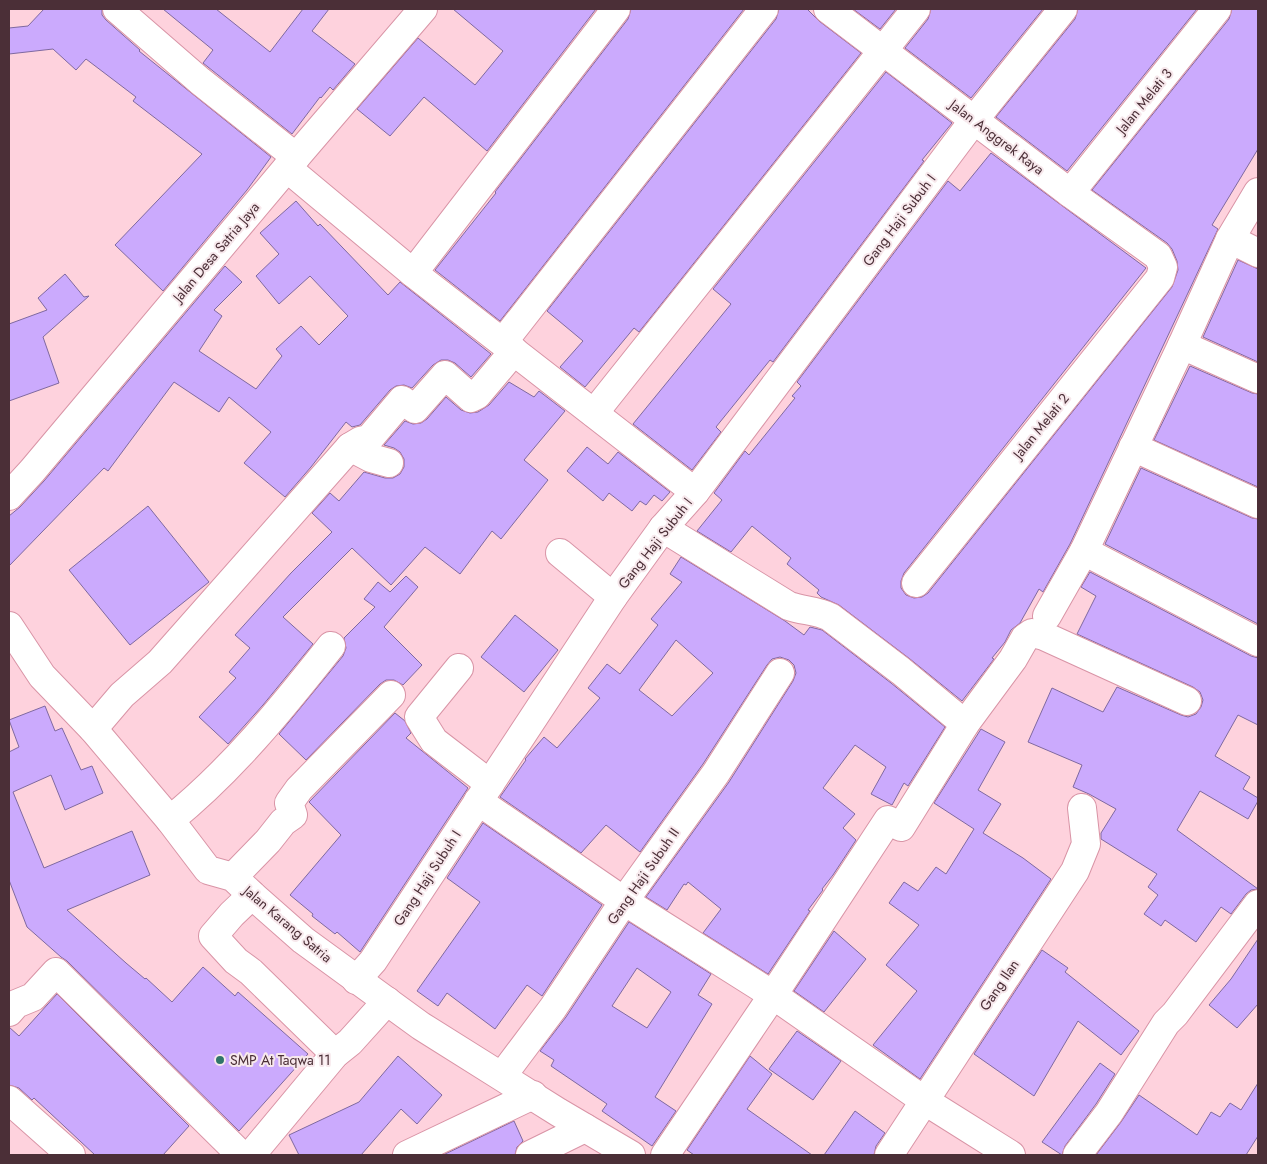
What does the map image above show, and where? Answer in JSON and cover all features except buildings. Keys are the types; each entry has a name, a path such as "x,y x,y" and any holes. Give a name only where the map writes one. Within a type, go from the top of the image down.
{"street":[{"path":"117,9 413,273 695,492"},
{"name":"Jalan Desa Satria Jaya","path":"9,496 423,9"},
{"path":"413,273 616,9"},
{"path":"93,729 122,695 160,662 350,447 360,441 369,439 402,400 415,409 445,375 471,398 477,395 509,347 764,9"},
{"name":"Jalan Anggrek Raya","path":"828,9 1070,193 1158,256 1163,267"},
{"path":"594,412 916,9"},
{"name":"Gang Haji Subuh I","path":"356,980 373,961 613,596 663,528 695,492 974,120 1063,9"},
{"name":"Jalan Melati 3","path":"1070,193 1217,9"},
{"path":"1047,616 1084,550 1134,447 1230,239 1258,192"},
{"path":"1230,239 1258,253"},
{"name":"Jalan Melati 2","path":"916,583 1160,278 1163,267"},
{"path":"1182,345 1258,379"},
{"path":"350,447 388,464"},
{"path":"1134,447 1258,504"},
{"path":"663,528 788,606 801,610 820,612 830,618 901,671 965,724"},
{"path":"1084,550 1258,642"},
{"path":"560,553 613,596"},
{"name":"Jalan Karang Satria","path":"9,626 42,676 93,729 170,820 208,870 242,886 303,940 421,1026 631,1155"},
{"path":"665,1155 888,820 901,828 965,724 1013,659 1024,638 1032,633 1044,636 1187,701"},
{"path":"170,820 238,757 331,646"},
{"path":"459,668 419,717 434,741 484,792 624,901 773,995 925,1101 1012,1155"},
{"name":"Gang Haji Subuh II","path":"502,1076 553,1008 624,901 716,773 780,673"},
{"path":"336,1054 251,972 236,961 213,936 232,914 242,886 268,841 283,822 293,815 289,802 391,695"},
{"name":"Gang Ilan","path":"889,1155 1075,871 1086,844 1082,808"},
{"path":"1077,1155 1109,1113 1166,1023 1175,1014 1258,904"},
{"path":"11,1004 33,997 56,972 241,1155"},
{"path":"251,1155 336,1054 350,1042 387,1001"},
{"path":"407,1155 533,1095"},
{"path":"9,1100 71,1155"},
{"path":"530,1155 585,1128"}],"place":[{"name":"SMP At Taqwa 11","path":"220,1060"}]}
